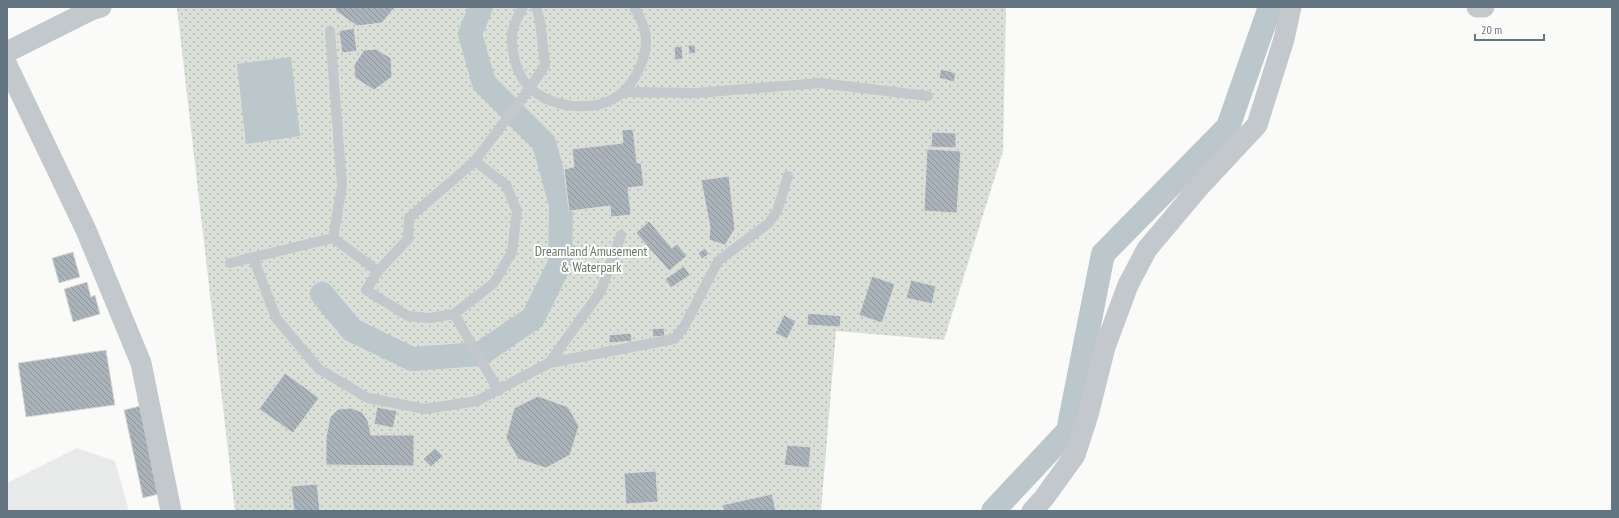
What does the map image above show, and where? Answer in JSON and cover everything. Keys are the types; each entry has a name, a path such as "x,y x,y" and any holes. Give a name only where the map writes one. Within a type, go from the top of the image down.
{"street":[{"path":"1032,511 1044,498 1075,455 1088,415 1105,347 1128,285 1147,249 1200,186 1257,125 1284,39 1291,7"},
{"path":"1477,7 1484,7"},
{"path":"7,52 94,8"},
{"path":"7,65 86,230 141,363 171,511"}],"lane":[{"path":"523,7 518,16 512,34 514,59 521,76 530,88 555,103 579,107 594,106 608,101 623,92 634,78 645,55 647,36 634,7"},
{"path":"478,157 506,185 517,211 512,252 494,282 454,314 430,318 408,316 366,290 378,271 408,239 409,218 478,157 530,88 544,65 540,21 536,7"},
{"path":"330,31 342,186 333,238"},
{"path":"623,92 697,94 820,83 928,96"},
{"path":"253,257 276,318 319,369 368,398 425,409 477,401 497,388 549,363 674,339 684,327 718,261 769,223 777,211 788,176"},
{"path":"549,363 602,291 621,235"},
{"path":"230,263 333,238 378,271"},
{"path":"454,314 497,388"}],"shaded area":[{"path":"291,57 300,136 246,144 237,64"},
{"path":"77,448 115,461 129,511 7,511 7,483"}],"green space":[{"name":"Dreamland Amusement & Waterpark","path":"1006,7 1003,151 944,340 836,331 821,511 235,511 177,8"}],"building":[{"path":"335,7 395,7 382,23 357,26 336,11"},
{"path":"354,28 357,51 342,53 339,31"},
{"path":"688,45 695,45 696,53 689,54"},
{"path":"682,46 683,59 675,60 674,47"},
{"path":"376,49 391,58 392,77 374,90 355,78 354,65 364,50"},
{"path":"941,69 956,73 954,82 939,78"},
{"path":"633,129 637,163 641,163 644,186 628,188 631,215 611,217 610,206 569,211 564,169 574,167 572,149 623,143 622,130"},
{"path":"932,132 956,133 956,148 931,147"},
{"path":"927,149 961,151 957,213 924,211"},
{"path":"729,176 735,229 725,245 709,240 710,227 701,180"},
{"path":"649,221 672,248 677,244 687,256 669,271 636,233"},
{"path":"705,248 709,254 702,259 698,253"},
{"path":"73,252 80,277 59,283 52,258"},
{"path":"684,266 690,275 671,288 665,279"},
{"path":"872,276 895,284 882,323 859,315"},
{"path":"911,280 936,286 932,304 906,298"},
{"path":"87,282 91,297 95,295 100,314 73,322 64,289"},
{"path":"808,313 841,316 840,327 807,325"},
{"path":"784,315 796,321 787,339 775,333"},
{"path":"664,328 665,336 653,337 652,329"},
{"path":"631,333 632,341 609,343 609,335"},
{"path":"106,350 115,405 26,417 18,363"},
{"path":"285,373 319,398 293,433 259,409"},
{"path":"538,396 568,407 579,426 570,455 546,468 518,459 506,438 514,408"},
{"path":"140,406 159,494 143,498 124,410"},
{"path":"377,407 397,411 393,428 374,424"},
{"path":"351,408 362,412 368,421 371,435 414,435 414,466 326,465 326,438 330,417 338,409"},
{"path":"787,445 811,447 809,468 784,465"},
{"path":"435,448 443,456 431,467 423,459"},
{"path":"656,471 658,502 626,504 624,473"},
{"path":"317,484 320,511 294,511 291,486"},
{"path":"772,494 776,511 724,511 722,505"}],"waterway":[{"path":"322,294 352,330 412,359 480,354 533,318 560,263 561,205 544,143 484,83 470,34 481,7"},
{"path":"993,511 1068,431 1103,254 1228,127 1270,7"}]}
